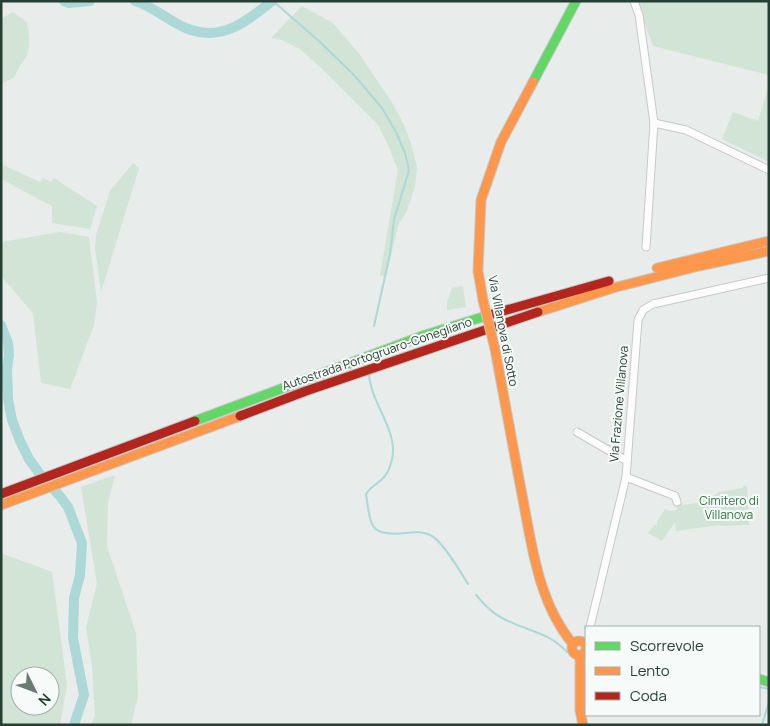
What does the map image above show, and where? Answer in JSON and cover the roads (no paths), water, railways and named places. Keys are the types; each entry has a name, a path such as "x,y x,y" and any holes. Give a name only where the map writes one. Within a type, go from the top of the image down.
{"main road":[{"name":"Via Villanova di Sotto","path":"573,644 562,631 542,592 495,349 483,300 478,271 478,243 481,200 501,142 576,1"},
{"name":"Autostrada Portogruaro-Conegliano","path":"1,494 425,335 500,311 687,260 769,241"},
{"name":"Autostrada Portogruaro-Conegliano","path":"1,505 393,360 614,288 769,251"},
{"path":"580,655 574,653 572,649 573,644 578,642 585,644 584,652 580,655 580,710 583,725"}],"street":[{"path":"634,1 639,15 654,123 646,247"},
{"path":"654,123 686,130 769,170"},
{"name":"Via Frazione Villanova","path":"590,626 626,477 638,320 643,310 653,304 769,278"},
{"path":"577,432 627,461"},
{"path":"626,477 675,496 677,502"}],"waterway":[{"path":"64,1 69,3 90,1"},
{"path":"135,1 150,7 177,24 203,33 225,31 235,27 272,1"},
{"path":"273,1 354,75 382,108 396,132 405,153 409,170 394,220 390,254 374,326"},
{"path":"1,325 8,343 8,399 12,420 29,459 68,507 82,543 80,575 74,598 73,638 84,695 74,725"},
{"path":"369,374 371,387 391,435 393,447 392,460 387,473 366,494 371,522 379,531 385,533 422,532 435,538 451,556 468,584"},
{"path":"476,595 498,616 553,640 567,652"},
{"path":"760,687 769,689"},
{"path":"762,725 769,702"}],"park label":[{"name":"Cimitero di Villanova","path":"729,508"}]}
